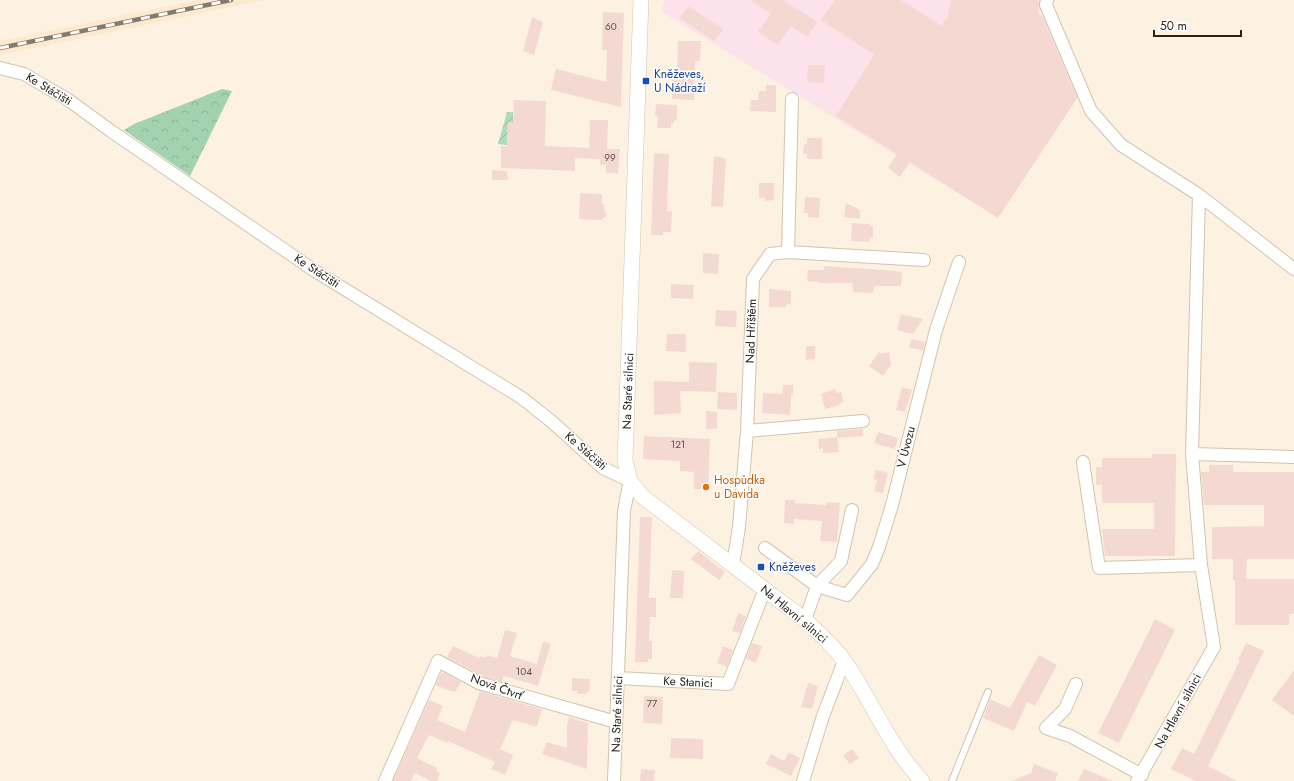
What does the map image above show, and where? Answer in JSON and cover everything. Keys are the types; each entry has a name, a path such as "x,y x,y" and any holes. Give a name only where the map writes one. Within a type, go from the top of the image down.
{"street":[{"name":"Na Staré silnici","path":"614,781 624,511 630,481 625,461 641,0"},
{"path":"1047,0 1046,5 1091,111 1121,145 1199,195 1294,269"},
{"name":"Ke Stáčišti","path":"0,68 24,74 67,99 106,128 315,271 522,398 551,421 603,468 630,481"},
{"path":"788,252 792,99"},
{"path":"1083,462 1099,568 1201,565 1192,454 1199,195"},
{"name":"Nad Hřištěm","path":"733,565 739,527 747,431 754,279 770,254 788,252 924,260"},
{"name":"V Úvozu","path":"817,586 847,595 872,564 892,504 936,330 959,262"},
{"path":"747,431 863,421"},
{"path":"1192,454 1294,457"},
{"name":"Na Hlavní silnici","path":"630,481 643,498 805,620 827,641 844,661 896,748 922,781"},
{"path":"805,620 817,586 841,561 852,510"},
{"path":"765,548 817,586"},
{"name":"Na Hlavní silnici","path":"1076,684 1065,709 1046,728 1070,736 1140,778 1214,647 1201,565"},
{"name":"Ke Stanici","path":"618,678 728,684 765,589"},
{"name":"Nová Čtvrť","path":"385,781 438,661 479,683 616,722"},
{"path":"803,781 823,716 844,661"}],"lane":[{"path":"952,781 988,692"}],"shaded area":[{"path":"197,0 266,0 0,55 0,41"},
{"path":"664,0 1042,0 1039,13 1049,20 1081,93 998,218 662,12"}],"green space":[{"path":"222,89 232,91 190,176 124,130 134,124"},
{"path":"507,112 513,112 513,122 508,122 507,145 498,144"}],"building":[{"path":"750,0 783,0 817,22 807,37 791,26 778,45 758,32 771,13"},
{"path":"835,0 901,0 942,26 948,16 951,0 1039,0 1038,13 1042,16 1077,98 998,218 910,162 900,177 888,168 897,154 836,116 874,55 821,20"},
{"path":"688,6 723,29 714,41 680,18"},
{"path":"603,12 624,13 621,107 551,90 556,69 606,82 607,50 602,50"},
{"path":"532,17 543,22 534,55 523,51"},
{"path":"678,41 701,41 700,61 695,61 694,100 672,99 673,73 677,73"},
{"path":"808,65 825,65 824,83 807,82"},
{"path":"766,85 776,85 776,112 750,111 751,100 758,100 759,91 766,91"},
{"path":"514,100 546,101 545,146 589,148 590,120 608,120 607,149 620,149 618,173 606,173 606,165 600,165 600,159 575,158 575,171 501,168 501,146 507,146 508,122 513,122"},
{"path":"656,104 677,105 677,120 674,120 674,123 671,123 671,128 657,128 658,117 655,116"},
{"path":"807,138 822,138 822,159 807,159 807,154 803,154 804,144 807,144"},
{"path":"654,153 669,154 667,211 672,211 671,232 663,232 663,235 651,235"},
{"path":"714,156 726,159 723,207 711,206"},
{"path":"492,170 507,171 508,180 492,180"},
{"path":"759,183 774,183 774,200 765,201 765,198 759,198"},
{"path":"580,193 602,194 602,204 604,204 604,210 607,215 602,220 579,219"},
{"path":"805,197 820,198 819,218 808,217 808,213 804,213"},
{"path":"846,203 860,210 860,219 844,217"},
{"path":"852,223 870,224 870,226 873,226 873,238 870,238 869,242 851,241"},
{"path":"703,253 719,254 718,274 703,273"},
{"path":"824,266 896,271 902,273 901,286 874,286 873,293 853,292 852,283 819,283 807,281 808,270 824,270"},
{"path":"671,284 694,285 693,299 671,298"},
{"path":"769,289 791,291 791,304 786,304 786,307 769,307"},
{"path":"716,310 737,311 736,327 715,326"},
{"path":"901,314 923,319 913,334 897,330"},
{"path":"667,334 686,334 686,352 666,351"},
{"path":"912,339 925,342 923,351 909,347"},
{"path":"806,346 815,346 815,359 806,360"},
{"path":"879,352 881,354 889,352 891,365 883,376 869,366"},
{"path":"689,362 717,363 716,392 680,391 681,413 654,415 654,381 689,382"},
{"path":"783,385 793,385 790,415 762,413 763,393 782,394"},
{"path":"902,387 912,390 905,412 896,410"},
{"path":"835,389 836,393 841,392 844,402 839,403 840,405 825,409 821,394"},
{"path":"718,392 737,393 737,410 717,409"},
{"path":"706,411 717,412 717,429 706,429"},
{"path":"863,429 863,436 837,438 837,431"},
{"path":"878,432 898,438 895,449 874,443"},
{"path":"644,436 710,439 708,489 694,489 694,472 680,471 680,461 643,459"},
{"path":"837,437 839,452 823,453 823,448 819,449 818,439"},
{"path":"1152,454 1176,454 1175,556 1105,556 1102,529 1154,529 1154,503 1102,503 1102,485 1096,485 1096,467 1102,467 1102,458 1152,458"},
{"path":"1209,465 1233,465 1233,472 1294,472 1294,559 1247,559 1246,579 1294,579 1294,614 1289,614 1289,625 1235,625 1235,580 1233,580 1233,559 1212,559 1212,527 1264,526 1264,505 1204,505 1201,472 1209,472"},
{"path":"876,470 888,473 883,493 874,491 877,480 873,479"},
{"path":"785,500 795,500 795,503 826,505 827,502 840,503 837,542 820,541 822,521 794,519 794,524 784,523"},
{"path":"640,517 652,517 649,598 656,598 656,617 650,617 649,641 652,641 652,659 648,659 648,662 635,662"},
{"path":"698,551 725,572 719,580 691,559"},
{"path":"672,570 684,571 683,598 670,598"},
{"path":"738,613 746,616 740,633 732,631"},
{"path":"1155,619 1175,630 1119,743 1098,733"},
{"path":"505,630 517,633 510,656 537,664 543,641 551,644 538,686 504,676 502,682 482,676 447,657 453,646 479,658 480,656 486,658 487,655 497,658"},
{"path":"752,643 762,646 756,663 746,659"},
{"path":"1246,643 1264,651 1208,766 1237,781 1196,781 1171,769 1182,748 1194,754 1240,660 1238,660"},
{"path":"723,646 733,650 727,667 717,663"},
{"path":"1039,655 1057,665 1035,706 1027,702 1014,731 983,718 990,699 1010,708"},
{"path":"1294,670 1294,716 1272,700"},
{"path":"444,672 461,682 456,691 454,692 435,685 441,673"},
{"path":"572,678 590,679 589,692 586,692 586,694 577,694 577,691 572,691"},
{"path":"808,683 818,686 812,709 801,707"},
{"path":"480,691 542,709 537,727 513,720 500,749 513,755 505,775 491,769 495,762 448,741 447,743 429,735 417,758 437,768 436,771 440,773 437,781 431,781 415,773 411,781 393,781 429,700 443,706 437,720 465,732"},
{"path":"644,696 663,697 662,724 643,723"},
{"path":"569,717 588,723 587,769 542,754 547,742 567,748 567,725"},
{"path":"671,738 703,739 703,759 670,758"},
{"path":"852,749 859,758 850,764 843,756"},
{"path":"789,752 800,758 791,776 766,764 771,754 784,761"},
{"path":"1034,764 1058,773 1055,781 1011,781 1031,773"},
{"path":"641,769 655,770 654,781 640,781"},
{"path":"1084,769 1113,781 1078,781"}],"railway":[{"path":"0,48 231,0"}],"place":[{"name":"Kněževes, U Nádraží","path":"646,81"},
{"name":"Hospůdka u Davida","path":"706,487"},
{"name":"Kněževes","path":"761,567"}]}
